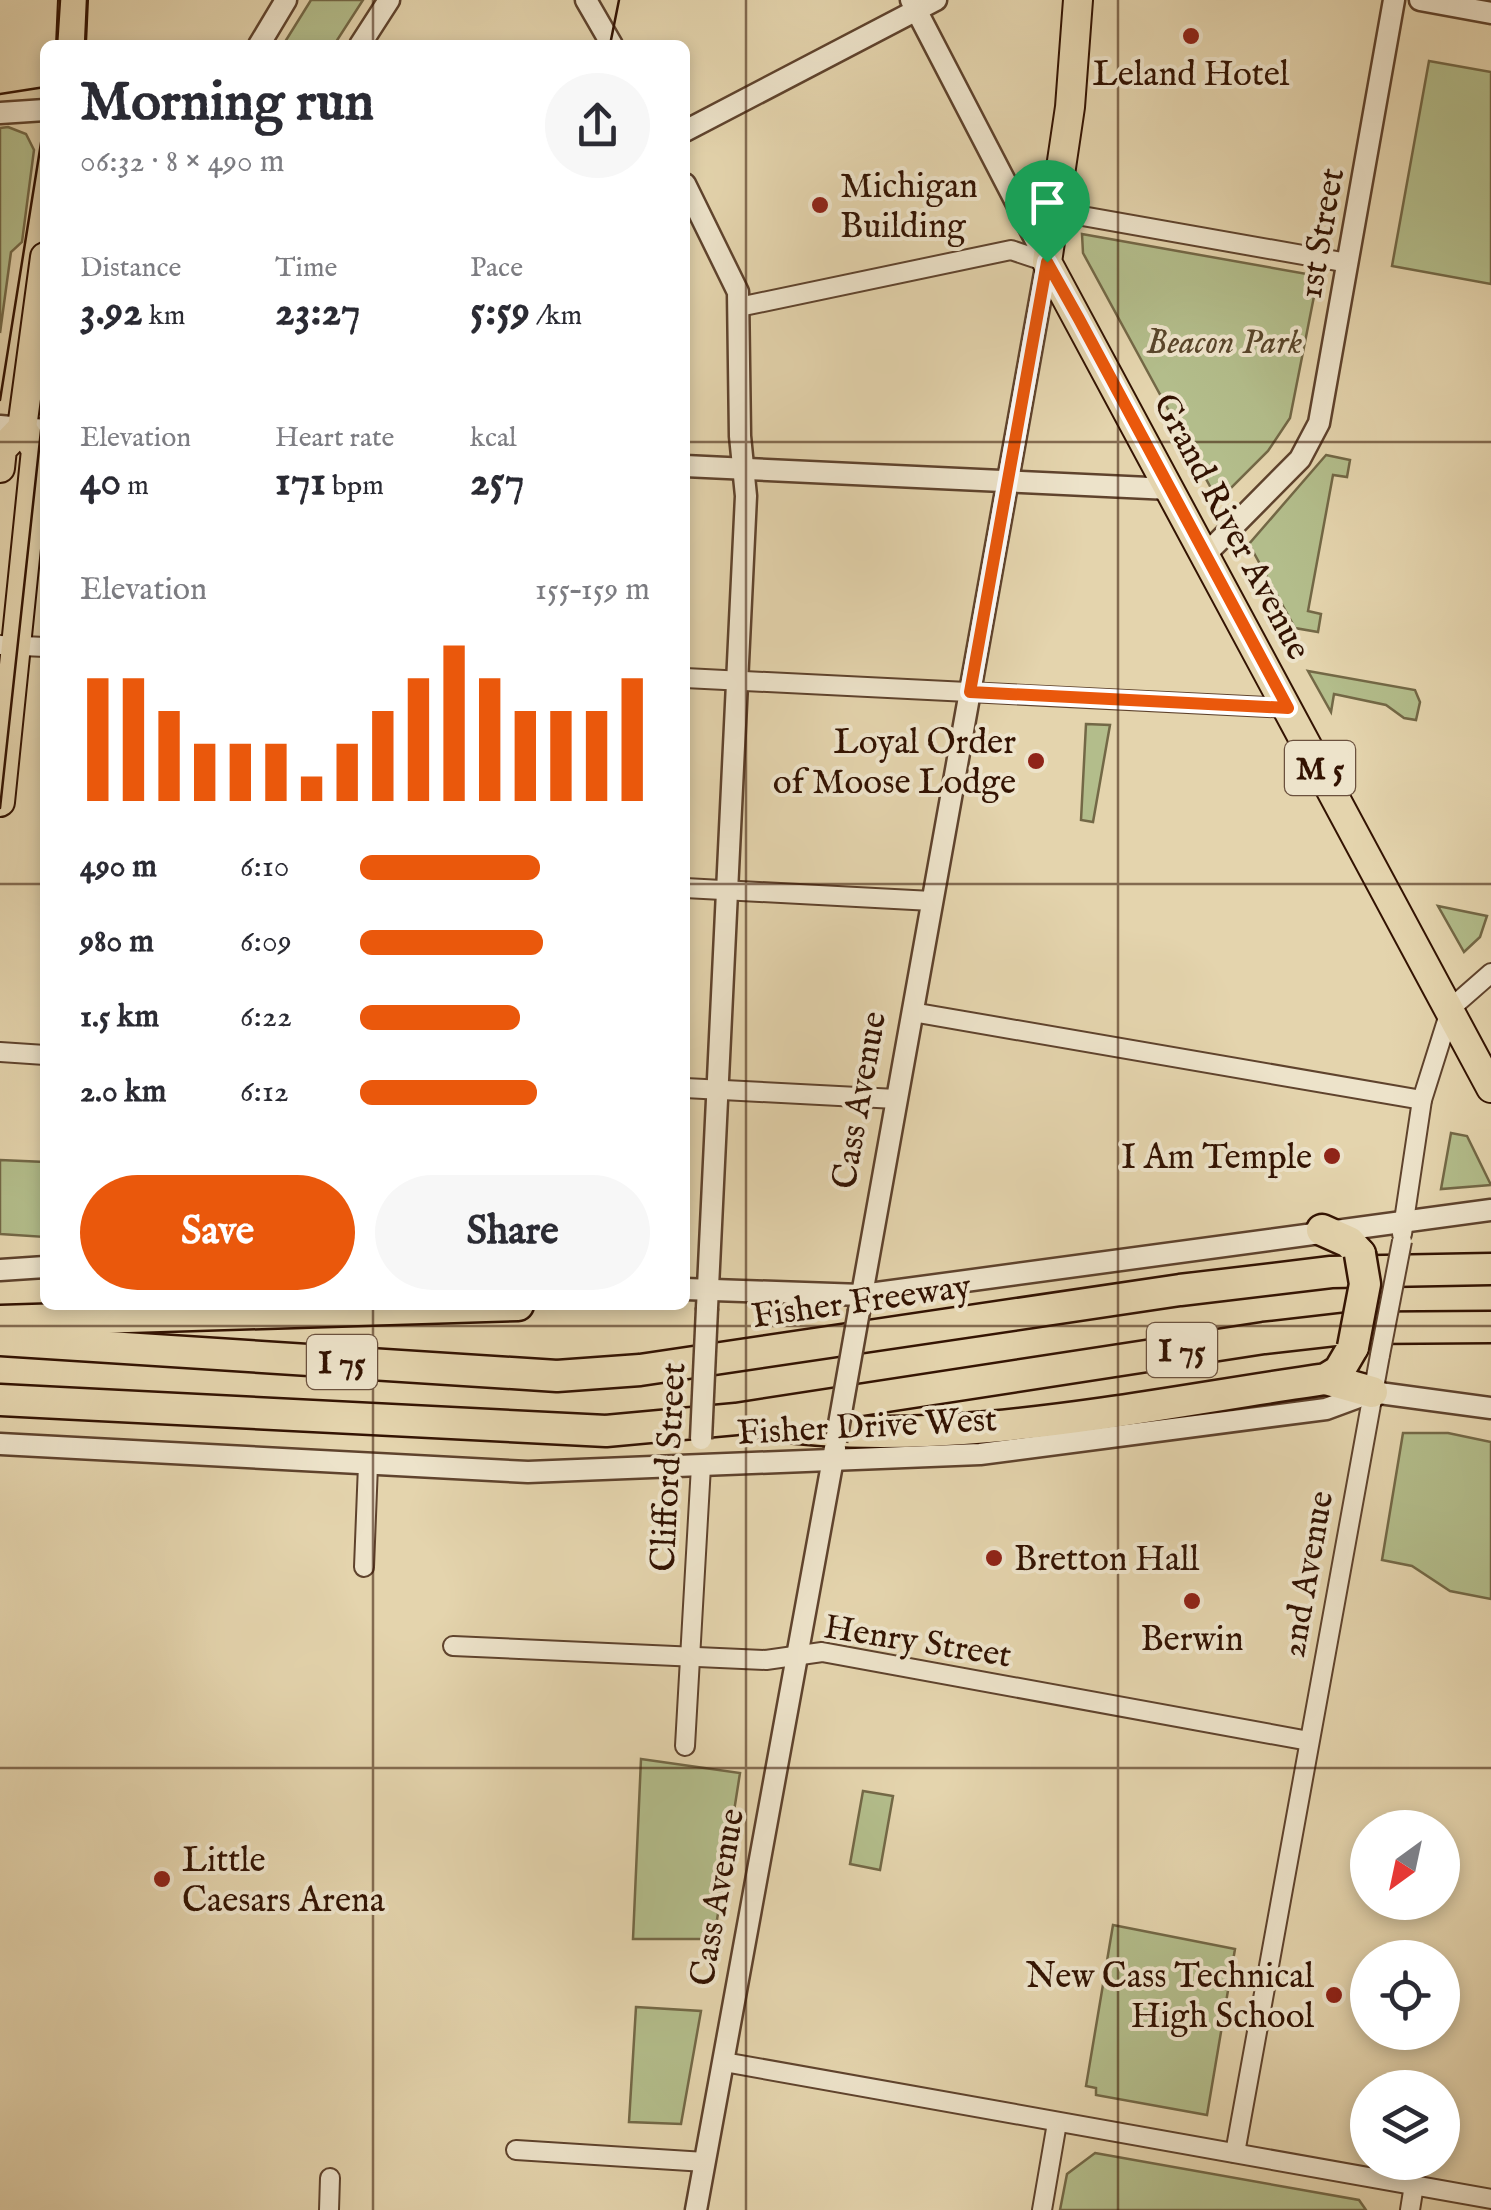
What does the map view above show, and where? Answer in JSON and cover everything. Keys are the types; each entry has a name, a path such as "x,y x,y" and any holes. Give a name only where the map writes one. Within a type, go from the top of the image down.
{"highway":[{"path":"1322,1230 1350,1242 1360,1254 1365,1284 1366,1352 1326,1379"},
{"name":"Fisher Freeway","path":"0,1340 557,1376 640,1370 1180,1290 1331,1272 1491,1268"},
{"path":"0,1322 366,1310"},
{"name":"I 75","path":"0,1400 408,1425 606,1431 736,1419 1264,1338 1352,1328 1491,1326"},
{"path":"736,1419 822,1432 956,1428 1326,1379 1372,1392"}],"main road":[{"path":"71,40 73,0"},
{"name":"Cass Avenue","path":"1047,262 1070,107 1078,0"},
{"name":"Grand River Avenue","path":"1047,262 1491,1088"},
{"path":"0,468 2,450 22,428 40,294"},
{"path":"0,802 8,645 36,450 22,428"}],"street":[{"path":"262,40 286,0"},
{"path":"363,40 389,0"},
{"path":"690,129 914,5 936,0"},
{"name":"1st Street","path":"1206,555 1312,441 1348,264 1394,0"},
{"path":"1420,0 1491,13"},
{"path":"594,3 610,40"},
{"name":"Grand River Avenue","path":"914,5 1047,262"},
{"path":"0,113 40,110"},
{"name":"Clifford Street","path":"685,1746 739,681 744,468 738,292 690,194"},
{"path":"1054,211 1348,264"},
{"path":"739,308 1012,250 1047,262"},
{"name":"Cass Avenue","path":"696,2210 1047,262"},
{"path":"690,466 1170,489"},
{"path":"8,645 40,648"},
{"path":"690,678 1288,708"},
{"path":"690,888 932,902"},
{"path":"1451,1008 1491,973"},
{"name":"2nd Avenue","path":"1235,2153 1372,1392 1366,1352 1403,1230 1422,1100 1451,1008"},
{"path":"912,1012 1422,1100"},
{"path":"0,1052 40,1055"},
{"path":"690,1088 896,1099"},
{"path":"690,1291 708,1300 860,1303 1322,1230 1403,1230 1491,1210"},
{"path":"0,1270 40,1267"},
{"name":"Fisher Drive West","path":"0,1444 528,1472 701,1466 834,1449 980,1454 1326,1409 1372,1392 1491,1408"},
{"path":"364,1567 368,1464"},
{"name":"Henry Street","path":"453,1646 766,1660 822,1652 1309,1741"},
{"path":"724,2062 1491,2199"},
{"path":"1042,2210 1057,2123"},
{"path":"516,2150 705,2162"},
{"path":"329,2210 330,2178"},
{"path":"1410,2210 1414,2185"}],"green space":[{"path":"311,0 363,0 337,40 286,40"},
{"path":"1429,61 1491,72 1491,284 1392,266"},
{"path":"0,128 26,134 34,150 22,242 11,252 0,333"},
{"name":"Beacon Park","path":"1082,234 1318,276 1290,418 1268,451 1218,501 1083,253"},
{"path":"1326,455 1350,460 1347,477 1333,475 1308,611 1321,614 1318,632 1295,628 1249,544"},
{"path":"1308,671 1415,690 1420,702 1416,720 1404,718 1386,705 1334,694 1331,712"},
{"path":"1086,724 1110,725 1093,822 1081,820"},
{"path":"1438,906 1487,916 1480,937 1464,952"},
{"path":"1451,1133 1467,1136 1491,1185 1441,1189"},
{"path":"0,1160 40,1162 40,1237 0,1234"},
{"path":"1403,1433 1448,1433 1491,1442 1491,1599 1450,1591 1412,1566 1382,1560"},
{"path":"641,1759 740,1773 714,1939 633,1939"},
{"path":"863,1791 893,1796 880,1870 850,1864"},
{"path":"1113,1925 1235,1949 1207,2115 1096,2095 1096,2088 1086,2086"},
{"path":"636,2007 701,2011 681,2124 629,2122"},
{"path":"1095,2153 1359,2200 1366,2210 1060,2210 1067,2174"}],"tram line":[{"path":"57,40 60,0"},
{"path":"85,40 87,0"},
{"path":"611,40 619,0"},
{"path":"0,94 40,88"},
{"path":"0,400 40,149"},
{"path":"0,808 40,440"}],"place":[{"name":"Leland Hotel","path":"1191,36"},
{"name":"Michigan Building","path":"820,205"},
{"name":"Loyal Order of Moose Lodge","path":"1036,761"},
{"name":"I Am Temple","path":"1332,1156"},
{"name":"Bretton Hall","path":"994,1558"},
{"name":"Berwin","path":"1192,1601"},
{"name":"Little Caesars Arena","path":"162,1879"},
{"name":"New Cass Technical High School","path":"1334,1995"}],"route":[{"path":"1047,262 1079,319 1288,708 970,692 1047,262"}]}
